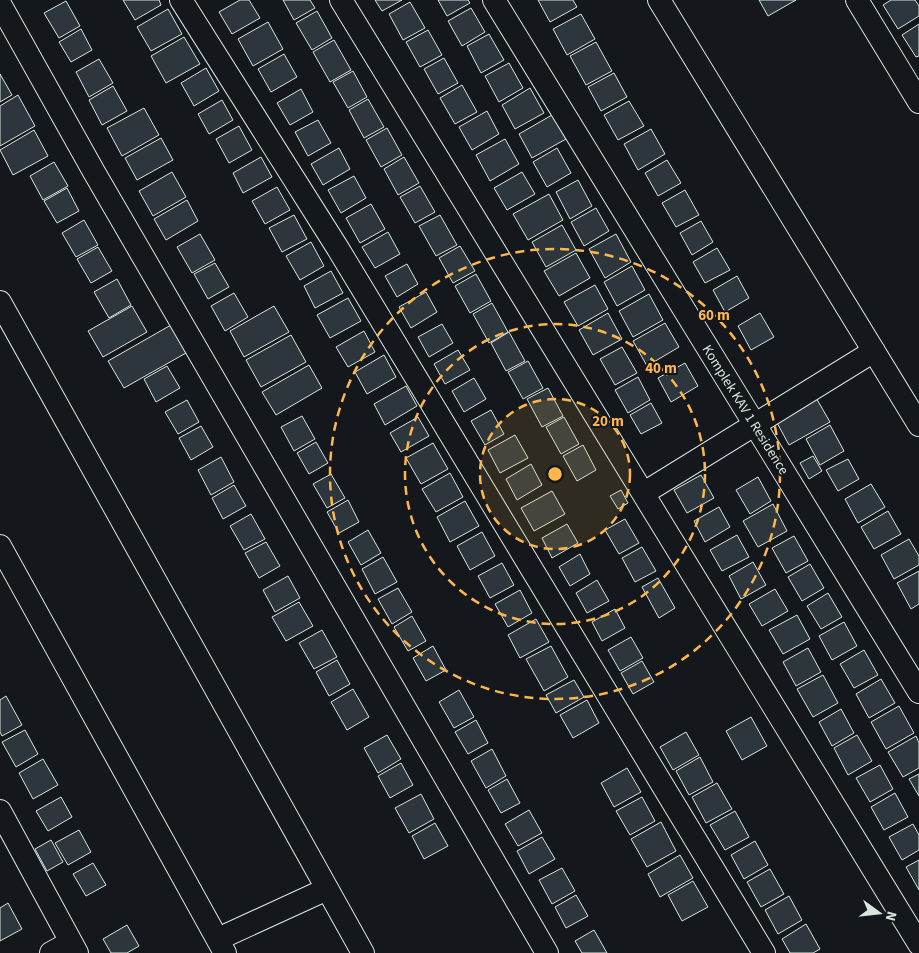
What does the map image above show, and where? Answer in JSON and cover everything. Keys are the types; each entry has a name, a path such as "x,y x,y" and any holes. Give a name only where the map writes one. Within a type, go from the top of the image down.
{"street":[{"path":"181,0 347,264 764,953"},
{"path":"341,0 919,944"},
{"name":"Komplek KAV 1 Residence","path":"494,0 919,692"},
{"path":"659,0 919,425"},
{"path":"857,0 919,102"},
{"path":"0,4 94,172 547,953"},
{"path":"0,302 363,953"},
{"path":"644,492 874,351"},
{"path":"0,546 222,946 327,888"},
{"path":"0,811 74,948 51,953"}],"building":[{"path":"123,0 159,0 161,5 135,20"},
{"path":"240,0 249,0 260,18 232,34 219,12"},
{"path":"283,0 310,0 315,8 294,20"},
{"path":"375,0 402,0 382,11"},
{"path":"438,0 468,0 470,3 447,16"},
{"path":"538,0 573,0 577,7 550,22"},
{"path":"759,0 796,0 768,16"},
{"path":"891,0 915,0 919,6 919,16 898,29 883,5"},
{"path":"66,1 80,26 59,38 44,13"},
{"path":"410,2 425,28 403,40 389,14"},
{"path":"471,8 485,32 462,46 448,21"},
{"path":"168,9 182,34 151,51 137,27"},
{"path":"317,11 332,38 312,50 296,23"},
{"path":"581,14 595,39 567,55 553,29"},
{"path":"268,22 283,49 253,66 238,39"},
{"path":"919,24 919,56 916,57 902,35"},
{"path":"81,29 92,50 71,62 59,42"},
{"path":"428,30 442,55 420,67 406,42"},
{"path":"489,34 504,60 481,73 467,46"},
{"path":"184,37 200,64 166,83 151,56"},
{"path":"334,40 351,70 330,82 313,52"},
{"path":"596,42 612,71 586,85 570,56"},
{"path":"284,54 297,77 271,92 258,69"},
{"path":"444,58 458,83 438,94 424,69"},
{"path":"99,59 113,83 89,97 76,72"},
{"path":"509,63 523,88 499,102 485,76"},
{"path":"206,68 219,91 194,106 181,83"},
{"path":"353,71 367,97 348,108 333,82"},
{"path":"614,73 627,97 601,111 588,87"},
{"path":"0,74 12,95 0,102"},
{"path":"462,85 477,112 455,124 440,98"},
{"path":"113,86 127,111 102,125 89,100"},
{"path":"530,88 544,113 515,129 502,105"},
{"path":"301,89 313,112 290,125 277,103"},
{"path":"18,95 35,126 0,146 0,106"},
{"path":"368,99 384,127 364,138 349,110"},
{"path":"222,100 233,120 209,134 198,114"},
{"path":"629,101 644,126 618,140 604,115"},
{"path":"144,108 159,135 122,156 107,128"},
{"path":"487,111 499,134 472,150 459,127"},
{"path":"552,115 566,139 532,158 519,134"},
{"path":"318,120 331,143 308,156 295,132"},
{"path":"239,126 252,150 229,163 216,139"},
{"path":"387,128 402,155 381,167 366,140"},
{"path":"651,129 665,154 638,170 624,144"},
{"path":"34,130 48,156 13,175 0,150"},
{"path":"161,138 173,160 137,180 125,158"},
{"path":"505,139 519,164 490,181 476,155"},
{"path":"339,148 350,169 323,185 311,164"},
{"path":"557,148 571,173 547,187 533,162"},
{"path":"261,157 272,177 243,193 233,173"},
{"path":"404,157 419,183 398,195 384,169"},
{"path":"667,160 681,183 658,196 645,173"},
{"path":"54,162 68,186 43,200 30,176"},
{"path":"172,172 186,197 153,216 139,191"},
{"path":"522,172 535,194 507,210 494,188"},
{"path":"354,176 366,198 341,213 328,190"},
{"path":"578,180 592,206 570,219 556,192"},
{"path":"420,186 435,212 415,223 400,197"},
{"path":"277,187 290,210 265,224 252,201"},
{"path":"67,188 79,211 57,223 44,201"},
{"path":"685,190 699,215 676,227 662,203"},
{"path":"549,194 563,220 528,240 513,214"},
{"path":"187,200 198,221 166,240 154,219"},
{"path":"371,204 385,229 360,243 346,218"},
{"path":"596,208 609,231 584,246 571,222"},
{"path":"294,215 307,239 282,252 269,228"},
{"path":"440,215 457,245 436,256 419,226"},
{"path":"84,220 98,245 76,257 62,233"},
{"path":"701,221 713,242 692,255 680,233"},
{"path":"562,225 576,250 546,267 532,242"},
{"path":"388,232 400,254 375,268 362,247"},
{"path":"200,234 215,260 192,273 177,247"},
{"path":"616,234 631,262 605,278 589,249"},
{"path":"311,242 324,266 300,280 286,256"},
{"path":"460,246 475,271 453,283 439,258"},
{"path":"98,247 112,271 91,283 77,259"},
{"path":"717,248 730,270 705,283 693,262"},
{"path":"576,253 590,278 559,296 544,271"},
{"path":"215,263 229,287 208,299 194,274"},
{"path":"407,264 418,284 397,297 385,276"},
{"path":"632,266 645,290 617,306 604,282"},
{"path":"331,271 343,293 315,308 304,286"},
{"path":"476,274 491,301 470,313 455,286"},
{"path":"737,276 749,298 725,312 713,290"},
{"path":"117,279 131,305 109,318 94,292"},
{"path":"595,285 608,309 578,326 564,302"},
{"path":"426,292 437,312 411,328 399,307"},
{"path":"234,293 248,317 225,331 211,306"},
{"path":"649,294 663,320 633,337 619,311"},
{"path":"348,298 361,321 330,338 317,315"},
{"path":"492,303 508,332 489,343 473,314"},
{"path":"132,306 147,332 103,357 88,331"},
{"path":"274,306 289,332 244,357 230,331"},
{"path":"608,313 622,339 593,355 579,330"},
{"path":"760,313 774,337 751,350 738,326"},
{"path":"665,323 679,347 647,366 633,341"},
{"path":"442,324 453,343 429,357 418,337"},
{"path":"171,325 186,353 124,388 108,361"},
{"path":"364,331 375,352 348,367 336,347"},
{"path":"509,332 525,361 506,371 491,343"},
{"path":"291,335 306,362 261,387 246,360"},
{"path":"622,347 637,373 615,385 600,359"},
{"path":"458,350 470,370 445,384 434,364"},
{"path":"384,355 396,377 367,394 355,372"},
{"path":"528,361 543,388 523,399 508,372"},
{"path":"685,363 698,386 671,402 658,378"},
{"path":"309,365 322,388 276,415 262,392"},
{"path":"167,366 180,388 156,402 144,379"},
{"path":"638,377 650,400 628,413 615,390"},
{"path":"474,378 486,399 464,412 452,391"},
{"path":"406,386 417,406 385,425 374,404"},
{"path":"548,388 563,416 542,427 527,399"},
{"path":"815,396 830,422 789,445 775,419"},
{"path":"187,400 199,422 178,434 165,412"},
{"path":"651,403 662,423 641,434 630,415"},
{"path":"491,410 504,434 485,445 471,421"},
{"path":"302,416 315,439 294,451 281,427"},
{"path":"418,417 429,436 401,452 390,433"},
{"path":"564,417 579,444 561,454 546,427"},
{"path":"830,425 844,451 820,465 806,439"},
{"path":"201,426 213,447 191,460 179,438"},
{"path":"515,435 528,458 500,473 488,450"},
{"path":"316,442 328,463 309,474 297,453"},
{"path":"433,443 448,469 421,484 406,458"},
{"path":"583,445 596,470 577,481 563,456"},
{"path":"813,456 822,471 809,479 800,463"},
{"path":"221,457 234,482 211,495 198,470"},
{"path":"848,459 859,479 838,491 826,470"},
{"path":"531,464 542,485 517,500 506,479"},
{"path":"450,473 463,497 436,512 422,489"},
{"path":"331,474 345,498 327,508 313,484"},
{"path":"701,475 714,498 687,513 674,490"},
{"path":"758,477 771,501 750,514 736,490"},
{"path":"871,484 885,507 858,523 845,499"},
{"path":"234,485 246,506 223,519 212,498"},
{"path":"621,490 628,503 618,509 610,496"},
{"path":"552,491 565,514 534,531 521,508"},
{"path":"348,500 359,522 339,533 327,512"},
{"path":"465,501 479,526 450,542 437,517"},
{"path":"773,504 787,531 758,547 743,521"},
{"path":"719,507 730,527 705,542 694,521"},
{"path":"888,511 901,534 874,549 861,527"},
{"path":"251,514 265,539 244,550 230,526"},
{"path":"625,519 639,543 619,554 605,530"},
{"path":"567,524 578,543 552,558 542,538"},
{"path":"368,530 381,553 361,565 348,542"},
{"path":"482,532 495,556 470,570 457,546"},
{"path":"737,535 749,557 722,571 710,550"},
{"path":"794,536 808,561 786,573 772,548"},
{"path":"909,539 919,556 919,565 894,579 881,555"},
{"path":"266,542 280,566 259,578 245,553"},
{"path":"642,547 656,571 635,582 622,558"},
{"path":"580,554 590,574 570,586 559,567"},
{"path":"383,557 397,582 375,594 362,569"},
{"path":"753,562 766,585 741,599 729,576"},
{"path":"502,563 514,585 490,598 478,576"},
{"path":"810,564 824,588 802,601 788,577"},
{"path":"919,571 919,604 911,609 897,583"},
{"path":"288,576 300,598 275,612 263,590"},
{"path":"658,578 675,608 659,618 642,587"},
{"path":"597,580 609,601 587,613 576,593"},
{"path":"398,588 412,612 392,624 378,599"},
{"path":"775,589 788,611 762,626 749,604"},
{"path":"520,590 532,613 508,627 495,604"},
{"path":"828,593 842,617 821,629 807,606"},
{"path":"299,602 313,626 286,641 272,617"},
{"path":"615,609 625,628 602,641 592,622"},
{"path":"797,615 810,639 783,654 769,630"},
{"path":"412,616 426,641 408,651 394,627"},
{"path":"536,619 549,642 520,658 508,635"},
{"path":"844,622 857,646 832,660 819,636"},
{"path":"322,630 337,657 314,669 299,643"},
{"path":"631,637 643,658 620,671 608,650"},
{"path":"433,646 446,670 426,681 413,658"},
{"path":"551,646 568,677 544,691 526,659"},
{"path":"808,648 821,672 796,686 783,662"},
{"path":"864,650 878,675 854,688 840,664"},
{"path":"337,660 350,684 329,696 316,672"},
{"path":"642,661 654,682 633,694 621,673"},
{"path":"823,675 838,703 813,717 797,689"},
{"path":"881,679 895,703 869,718 856,694"},
{"path":"574,680 584,697 556,713 546,695"},
{"path":"353,689 369,717 347,730 331,702"},
{"path":"459,690 474,717 454,728 439,702"},
{"path":"6,696 22,725 2,736 0,732 0,700"},
{"path":"587,700 599,723 573,738 560,715"},
{"path":"899,706 914,733 886,749 871,722"},
{"path":"841,709 854,733 832,746 819,722"},
{"path":"751,717 767,746 742,760 726,731"},
{"path":"476,720 488,743 468,754 455,732"},
{"path":"25,730 38,754 16,767 2,742"},
{"path":"686,732 699,755 673,770 660,747"},
{"path":"387,735 401,759 378,773 364,748"},
{"path":"857,735 872,761 848,775 834,748"},
{"path":"916,736 919,743 919,768 903,777 888,752"},
{"path":"492,749 506,776 486,788 471,761"},
{"path":"700,757 713,782 689,795 676,771"},
{"path":"43,759 58,785 33,799 19,773"},
{"path":"401,763 413,785 390,798 378,776"},
{"path":"880,765 893,789 870,802 856,778"},
{"path":"627,768 641,792 614,807 601,783"},
{"path":"919,774 919,796 909,779"},
{"path":"507,779 520,803 501,813 488,790"},
{"path":"717,783 732,809 706,823 692,797"},
{"path":"895,793 908,817 884,830 871,807"},
{"path":"421,794 434,819 409,833 395,808"},
{"path":"61,797 72,817 48,831 36,811"},
{"path":"642,797 655,821 630,835 616,811"},
{"path":"529,810 542,833 518,846 505,824"},
{"path":"735,811 749,837 725,850 710,825"},
{"path":"661,822 676,851 647,867 631,839"},
{"path":"435,823 448,846 424,859 412,836"},
{"path":"913,824 919,835 919,850 902,860 889,837"},
{"path":"79,830 91,852 68,865 55,843"},
{"path":"542,837 555,859 529,874 517,851"},
{"path":"51,840 63,862 47,871 35,849"},
{"path":"755,841 768,865 744,879 731,855"},
{"path":"680,855 693,878 660,897 648,874"},
{"path":"919,860 919,890 906,867"},
{"path":"93,863 106,885 86,896 73,874"},
{"path":"562,868 575,891 552,904 539,880"},
{"path":"770,869 784,894 761,907 747,882"},
{"path":"693,881 708,907 682,921 668,895"},
{"path":"576,895 588,916 566,928 555,907"},
{"path":"789,896 802,920 778,934 765,910"},
{"path":"8,903 22,929 0,941 0,908"},
{"path":"806,924 820,949 813,953 790,953 782,939"},
{"path":"127,925 139,946 127,953 111,953 103,939"},
{"path":"594,930 607,953 582,953 575,941"}]}
